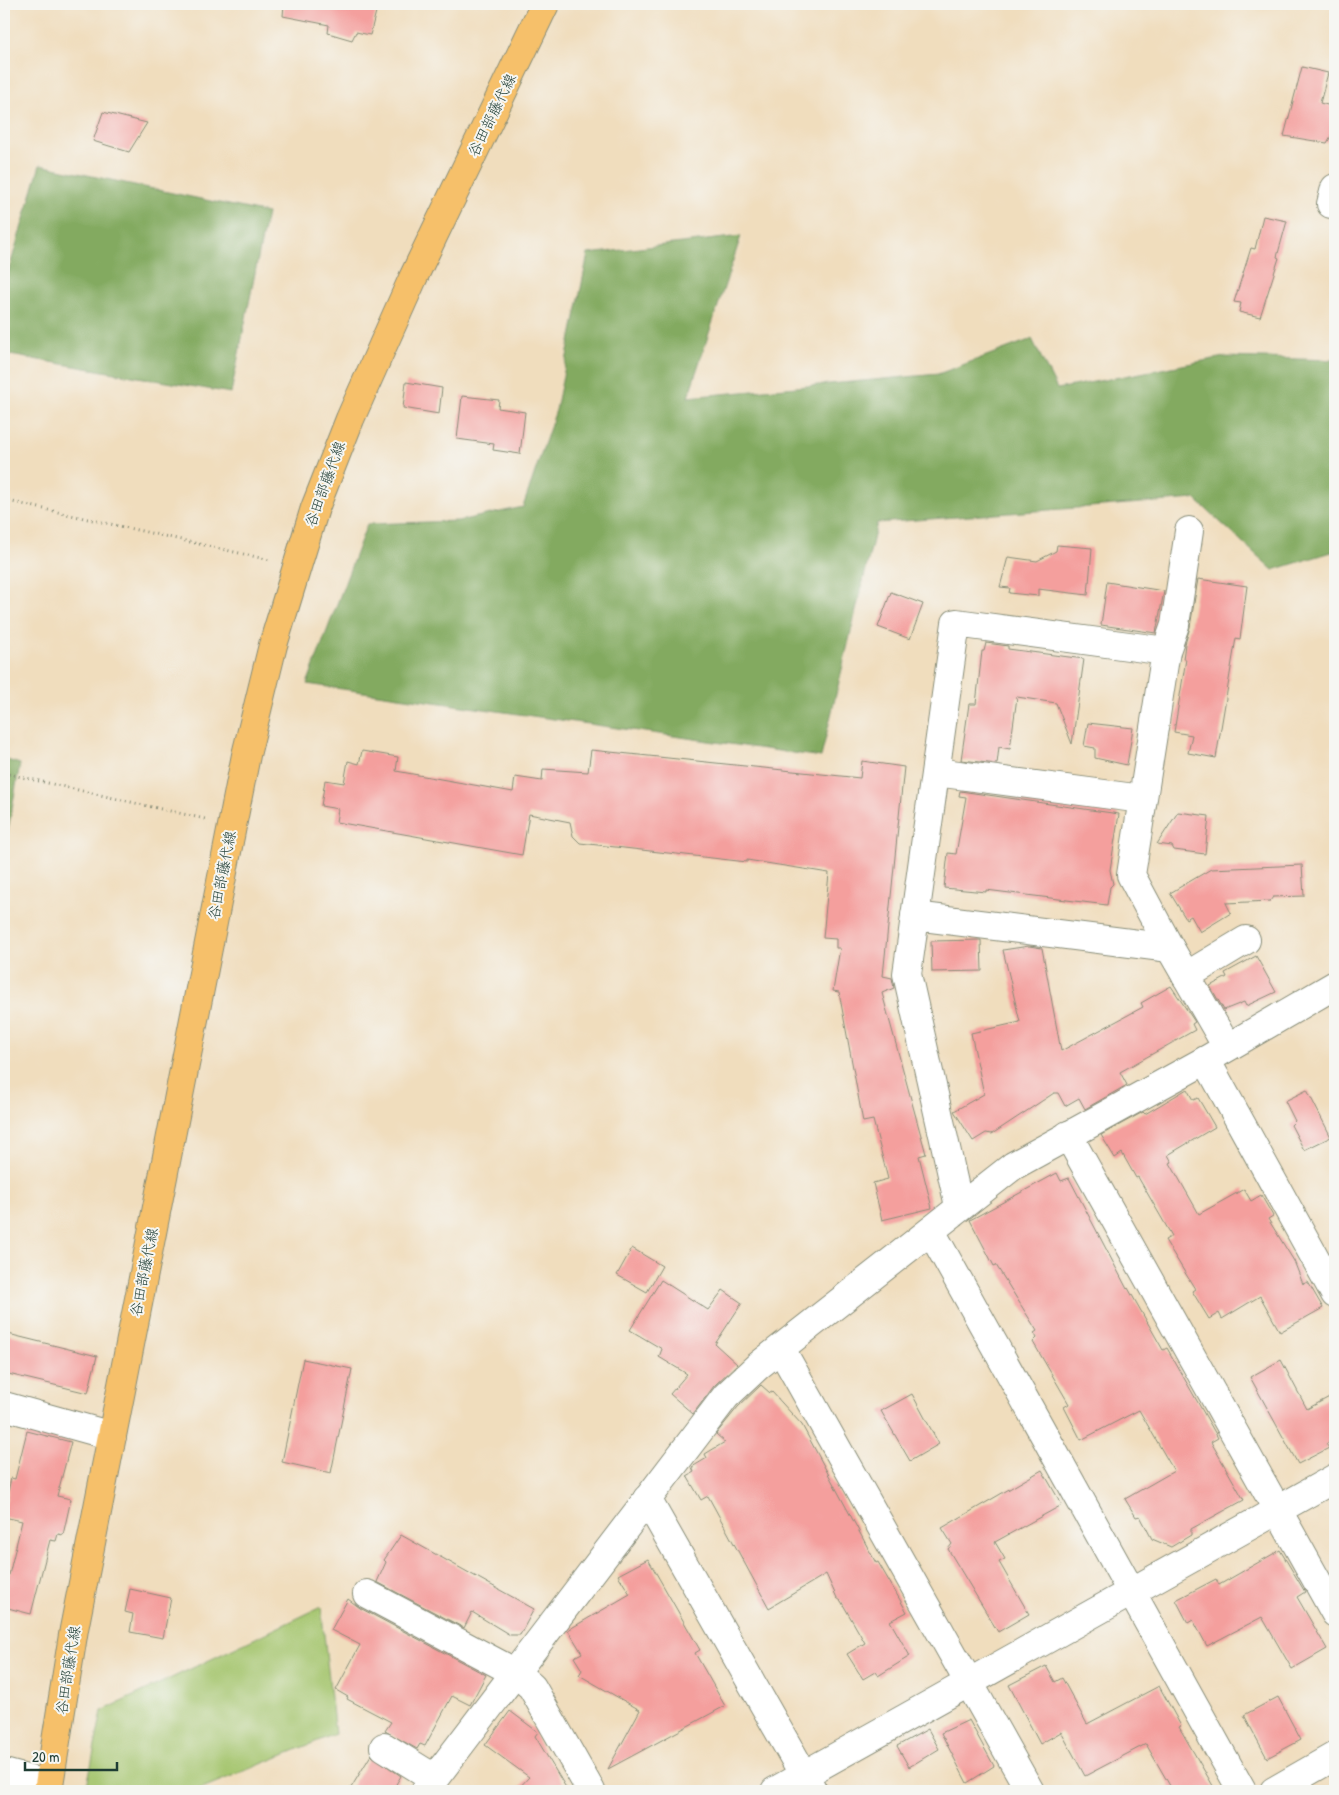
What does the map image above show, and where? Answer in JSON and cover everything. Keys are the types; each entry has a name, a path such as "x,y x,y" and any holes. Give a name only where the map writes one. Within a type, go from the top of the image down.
{"main road":[{"name":"谷田部藤代線","path":"49,1788 74,1629 232,823 246,755 271,654 315,508 350,419 413,278 545,4"}],"street":[{"path":"1189,531 1175,625 1166,651 1142,799 1132,875 1186,976 1217,1054 1335,1294"},
{"path":"959,1206 907,974 956,623 1166,651"},
{"path":"936,772 1142,799"},
{"path":"915,916 1170,948"},
{"path":"1186,976 1246,940"},
{"path":"384,1747 429,1785 726,1396 758,1366 931,1231 959,1206 1013,1166 1217,1054 1335,985"},
{"path":"1068,1135 1335,1613"},
{"path":"931,1231 1242,1791"},
{"path":"781,1349 1030,1791"},
{"path":"4,1406 112,1436"},
{"path":"775,1791 808,1783 969,1683 1335,1478"},
{"path":"647,1499 808,1783"},
{"path":"367,1594 516,1673 532,1687 591,1791"},
{"path":"1274,1791 1335,1756"},
{"path":"4,1772 49,1788"}],"path":[{"path":"4,500 227,548 297,567"},
{"path":"4,773 202,819 232,823"}],"green space":[{"path":"40,165 267,213 231,393 4,354 4,286"},
{"path":"741,236 688,397 938,374 1032,339 1057,389 1224,357 1335,360 1335,551 1273,570 1195,499 877,523 821,757 307,684 367,524 458,521 523,507 556,410 588,254"},
{"path":"4,759 20,764 4,852"},
{"path":"321,1607 335,1734 195,1791 86,1791 102,1711"}],"building":[{"path":"284,4 378,4 370,35 356,32 352,40 328,33 329,25 283,16"},
{"path":"1302,67 1328,73 1320,103 1335,107 1335,129 1327,143 1284,136"},
{"path":"103,112 147,123 129,152 93,141"},
{"path":"1263,216 1287,221 1277,257 1279,258 1260,317 1239,312 1241,303 1234,302 1251,248 1255,249"},
{"path":"406,382 442,388 439,414 403,408"},
{"path":"462,396 499,400 498,408 525,412 520,454 493,450 494,444 457,439"},
{"path":"1057,545 1092,548 1088,595 1038,589 1038,596 1009,593 1010,588 1000,587 1008,557 1037,561 1056,551"},
{"path":"1198,579 1247,586 1240,639 1236,638 1216,758 1188,753 1192,735 1174,732 1186,659 1183,659 1185,644 1190,627"},
{"path":"1107,582 1164,591 1156,633 1101,625"},
{"path":"891,592 923,604 910,639 878,627"},
{"path":"986,643 1008,646 1008,649 1084,659 1072,744 1056,703 1017,697 1010,749 999,747 997,764 961,760 969,704 976,704 982,651 984,651"},
{"path":"1088,723 1133,728 1127,765 1095,758 1095,748 1084,746"},
{"path":"591,750 860,778 862,761 904,767 883,976 892,978 894,988 882,993 926,1154 919,1156 932,1208 882,1220 873,1183 888,1179 873,1120 863,1122 839,992 833,991 840,948 836,948 836,939 823,938 829,873 747,860 747,862 580,843 573,836 570,822 529,814 522,855 336,822 338,809 321,806 325,780 344,783 348,761 359,764 362,751 398,757 396,771 513,792 515,777 542,781 543,769 588,772"},
{"path":"960,791 1119,814 1110,870 1113,884 1110,887 1107,905 986,890 986,892 944,888 948,853 956,854 966,797 959,796"},
{"path":"1178,812 1209,816 1205,854 1174,850 1172,846 1157,844"},
{"path":"1302,865 1304,896 1273,897 1270,901 1226,903 1231,913 1200,932 1191,916 1186,919 1170,893 1211,869"},
{"path":"981,940 982,971 932,972 931,941"},
{"path":"1029,946 1042,948 1061,1051 1143,1007 1141,1003 1171,986 1195,1022 1192,1024 1195,1030 1120,1072 1127,1085 1085,1109 1079,1098 1065,1106 1058,1093 1054,1093 992,1134 986,1133 973,1141 954,1111 984,1094 971,1033 1020,1022 1003,950"},
{"path":"1256,956 1276,992 1246,1006 1244,1002 1224,1010 1210,986 1227,977 1225,973"},
{"path":"1187,1089 1193,1100 1198,1098 1215,1127 1168,1155 1172,1162 1170,1163 1199,1214 1244,1189 1251,1201 1261,1195 1273,1216 1268,1219 1294,1261 1303,1284 1308,1282 1323,1308 1280,1332 1260,1296 1222,1319 1219,1313 1209,1319 1192,1291 1195,1289 1165,1240 1172,1236 1138,1177 1136,1178 1122,1153 1115,1158 1101,1135 1143,1112 1145,1114"},
{"path":"1307,1090 1331,1137 1304,1150 1291,1125 1295,1121 1285,1101"},
{"path":"1057,1173 1061,1181 1069,1178 1127,1289 1163,1350 1167,1348 1218,1438 1211,1442 1244,1500 1191,1529 1191,1535 1171,1547 1152,1539 1140,1516 1136,1517 1125,1499 1174,1471 1139,1410 1081,1440 1064,1407 1069,1404 1033,1342 1037,1338 1034,1333 1037,1331 996,1265 994,1266 970,1220"},
{"path":"632,1248 662,1266 647,1292 617,1275"},
{"path":"661,1280 708,1310 723,1290 742,1303 715,1344 737,1364 714,1386 693,1414 670,1394 687,1374 659,1357 662,1349 630,1330"},
{"path":"4,1333 97,1356 88,1393 4,1373"},
{"path":"303,1359 352,1369 331,1473 282,1462"},
{"path":"1281,1360 1307,1409 1335,1394 1335,1439 1326,1444 1329,1448 1298,1464 1250,1377"},
{"path":"761,1385 770,1393 772,1392 802,1425 876,1563 878,1562 907,1612 890,1621 910,1656 878,1676 875,1672 863,1679 847,1654 865,1643 841,1601 837,1598 826,1574 769,1608 708,1496 701,1500 687,1476 694,1472 692,1467 707,1458 705,1454 725,1442 716,1434 738,1407"},
{"path":"912,1394 939,1444 910,1461 881,1411"},
{"path":"27,1431 71,1442 57,1496 71,1499 63,1535 58,1534 56,1541 50,1540 31,1614 4,1607 4,1573 9,1575 22,1521 4,1517 4,1511 11,1478 15,1479"},
{"path":"1042,1470 1062,1505 995,1542 1005,1559 999,1562 1029,1614 998,1632 948,1549 952,1544 942,1528"},
{"path":"401,1535 534,1609 520,1635 510,1635 472,1612 464,1628 377,1582 386,1562 384,1560"},
{"path":"1280,1550 1305,1592 1297,1597 1327,1649 1292,1669 1262,1617 1207,1646 1193,1620 1188,1623 1176,1600 1216,1579 1219,1585"},
{"path":"648,1559 700,1650 695,1653 725,1706 608,1769 640,1710 579,1675 582,1670 574,1657 582,1653 568,1630 630,1594 618,1575"},
{"path":"130,1589 171,1598 163,1638 130,1632 133,1614 125,1612"},
{"path":"348,1599 360,1608 486,1675 470,1705 452,1696 425,1746 420,1744 417,1749 385,1731 391,1722 347,1699 348,1697 336,1690 360,1645 331,1630"},
{"path":"1046,1666 1055,1682 1062,1678 1087,1724 1159,1686 1181,1726 1179,1727 1216,1791 1173,1791 1146,1744 1085,1776 1061,1732 1040,1744 1009,1685"},
{"path":"1278,1697 1301,1740 1267,1758 1244,1715"},
{"path":"510,1711 538,1732 535,1736 568,1791 516,1791 529,1777 485,1745"},
{"path":"969,1720 994,1766 967,1783 941,1733"},
{"path":"928,1729 939,1749 909,1767 897,1746"},
{"path":"371,1755 401,1776 392,1791 349,1791"}]}
